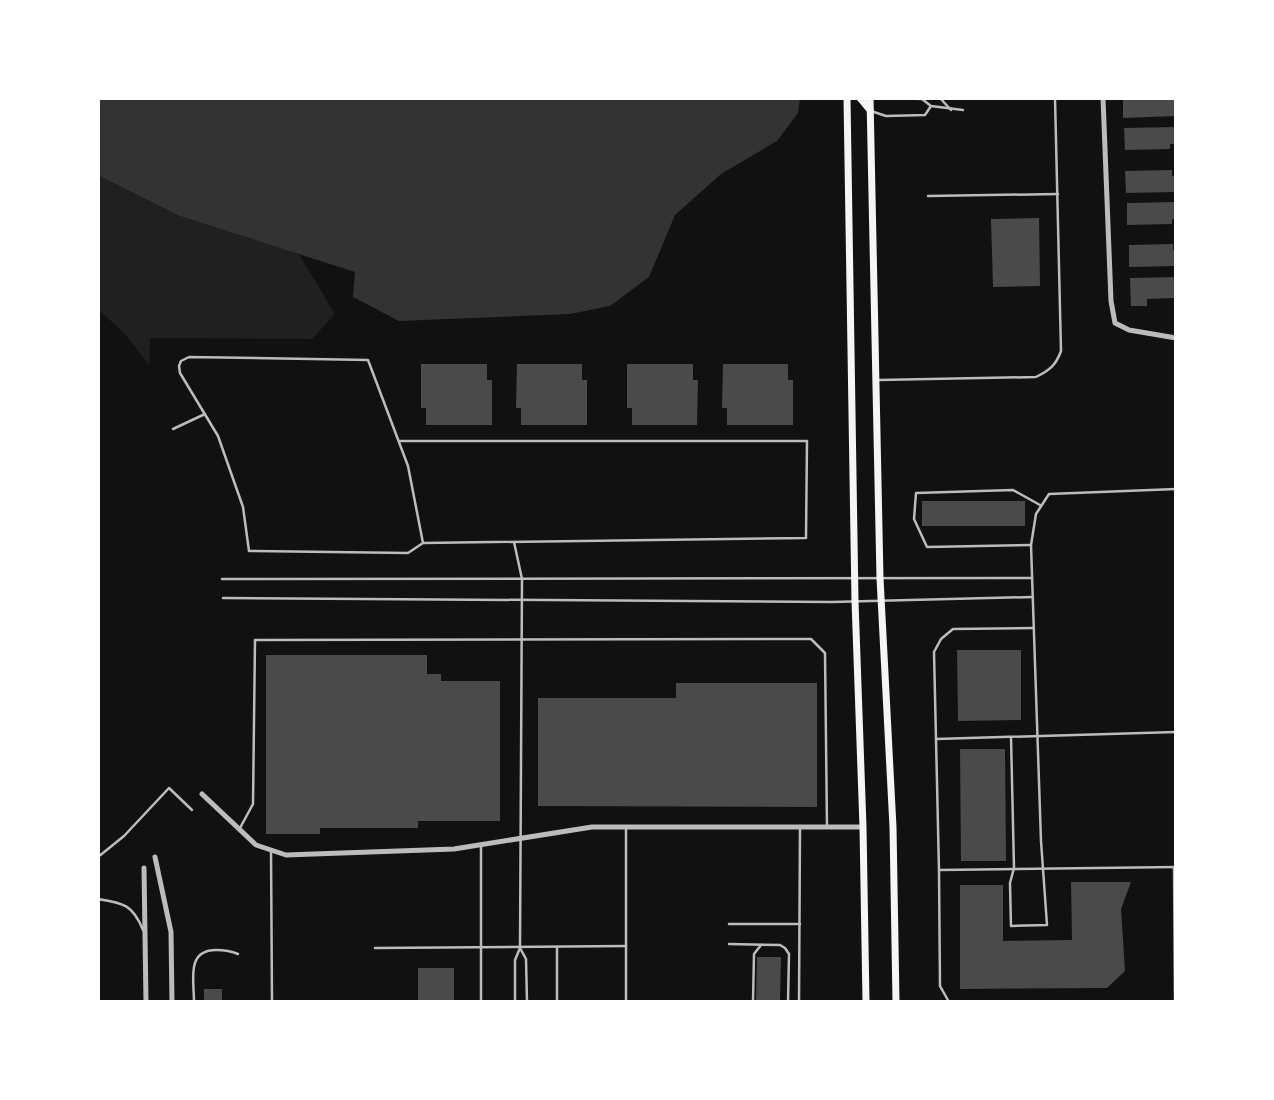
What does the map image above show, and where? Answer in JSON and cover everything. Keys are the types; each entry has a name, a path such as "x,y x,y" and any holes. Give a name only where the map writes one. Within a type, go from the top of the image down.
{"main road":[{"path":"847,98 855,601 866,1002"},
{"path":"860,98 871,111"},
{"path":"870,98 880,578 893,827 896,1002"}],"street":[{"path":"1103,98 1111,301 1115,323 1129,330 1176,338"},
{"path":"202,794 256,845 286,855 454,849 592,827 863,827"},
{"path":"155,857 171,932 172,1002"},
{"path":"144,868 146,1002"}],"lane":[{"path":"891,98 922,99 931,106 962,110"},
{"path":"940,98 951,110"},
{"path":"876,380 1036,377 1050,370 1057,361 1061,351 1055,98"},
{"path":"871,111 886,116 925,114 931,106"},
{"path":"928,197 1058,194"},
{"path":"399,441 807,441 806,538 423,543 408,553 249,551 243,507 218,436 178,366 189,357 368,360 408,466 423,543"},
{"path":"173,429 205,414"},
{"path":"1011,737 1014,868 1010,883 1011,926 1047,925 1042,868 1033,628 1031,545 1036,514 1049,494 1176,489"},
{"path":"1031,545 926,547 914,519 916,493 1013,490 1040,505"},
{"path":"514,542 522,579 520,948 515,960 515,1002"},
{"path":"222,579 1032,578"},
{"path":"223,598 855,601 1033,597"},
{"path":"949,1002 940,986 934,652 941,639 953,629 1033,628"},
{"path":"240,828 253,804 256,640 521,638 811,639 825,653 827,827"},
{"path":"936,739 1176,732"},
{"path":"98,856 132,829 169,788 192,810"},
{"path":"626,827 626,1002"},
{"path":"799,1002 800,827"},
{"path":"481,845 481,1002"},
{"path":"271,851 272,1002"},
{"path":"939,870 1175,867 1175,1001 1125,1002"},
{"path":"98,899 126,905 137,914 145,934"},
{"path":"729,924 800,924"},
{"path":"729,944 780,945 785,948 789,954 789,1002"},
{"path":"753,1002 754,954 761,945"},
{"path":"375,948 626,946"},
{"path":"556,947 557,1002"},
{"path":"520,948 526,959 527,1002"},
{"path":"194,1002 194,962 198,955 204,951 215,950 238,954"}],"shaded area":[{"path":"98,98 800,98 798,113 777,141 721,174 675,215 649,277 610,306 570,314 399,321 353,297 355,272 180,216 98,175"},
{"path":"98,175 180,216 299,254 335,314 312,339 150,338 149,365 125,334 98,309"}],"building":[{"path":"1123,98 1176,100 1176,116 1123,118"},
{"path":"1176,127 1176,144 1170,144 1170,149 1125,150 1124,128"},
{"path":"1172,170 1172,176 1176,175 1176,192 1126,193 1125,171"},
{"path":"1176,202 1176,219 1172,219 1172,224 1127,225 1127,203"},
{"path":"1039,218 1040,286 993,287 991,219"},
{"path":"1173,244 1173,250 1176,250 1176,266 1129,267 1129,245"},
{"path":"1176,277 1176,298 1147,299 1147,306 1131,306 1130,278"},
{"path":"421,364 487,364 487,380 492,380 492,425 426,425 426,408 421,408"},
{"path":"517,364 582,364 582,380 587,380 587,425 521,425 521,408 516,408"},
{"path":"627,364 693,364 693,380 698,380 697,425 632,425 632,408 627,408"},
{"path":"723,364 788,364 788,380 793,380 793,425 727,425 727,408 722,408"},
{"path":"922,501 1025,501 1025,526 922,526"},
{"path":"957,650 1021,650 1021,720 958,721"},
{"path":"266,655 427,655 427,674 441,674 441,681 500,681 500,821 418,821 418,828 320,828 320,834 266,834"},
{"path":"676,683 817,683 817,807 538,806 538,698 676,698"},
{"path":"960,749 1005,749 1006,861 961,861"},
{"path":"1071,882 1131,882 1121,909 1125,971 1107,988 960,989 960,885 1003,885 1003,941 1072,940"},
{"path":"757,957 781,957 780,1002 756,1002"},
{"path":"418,968 454,968 454,1002 418,1002"},
{"path":"204,989 222,989 222,1002 204,1002"}]}
